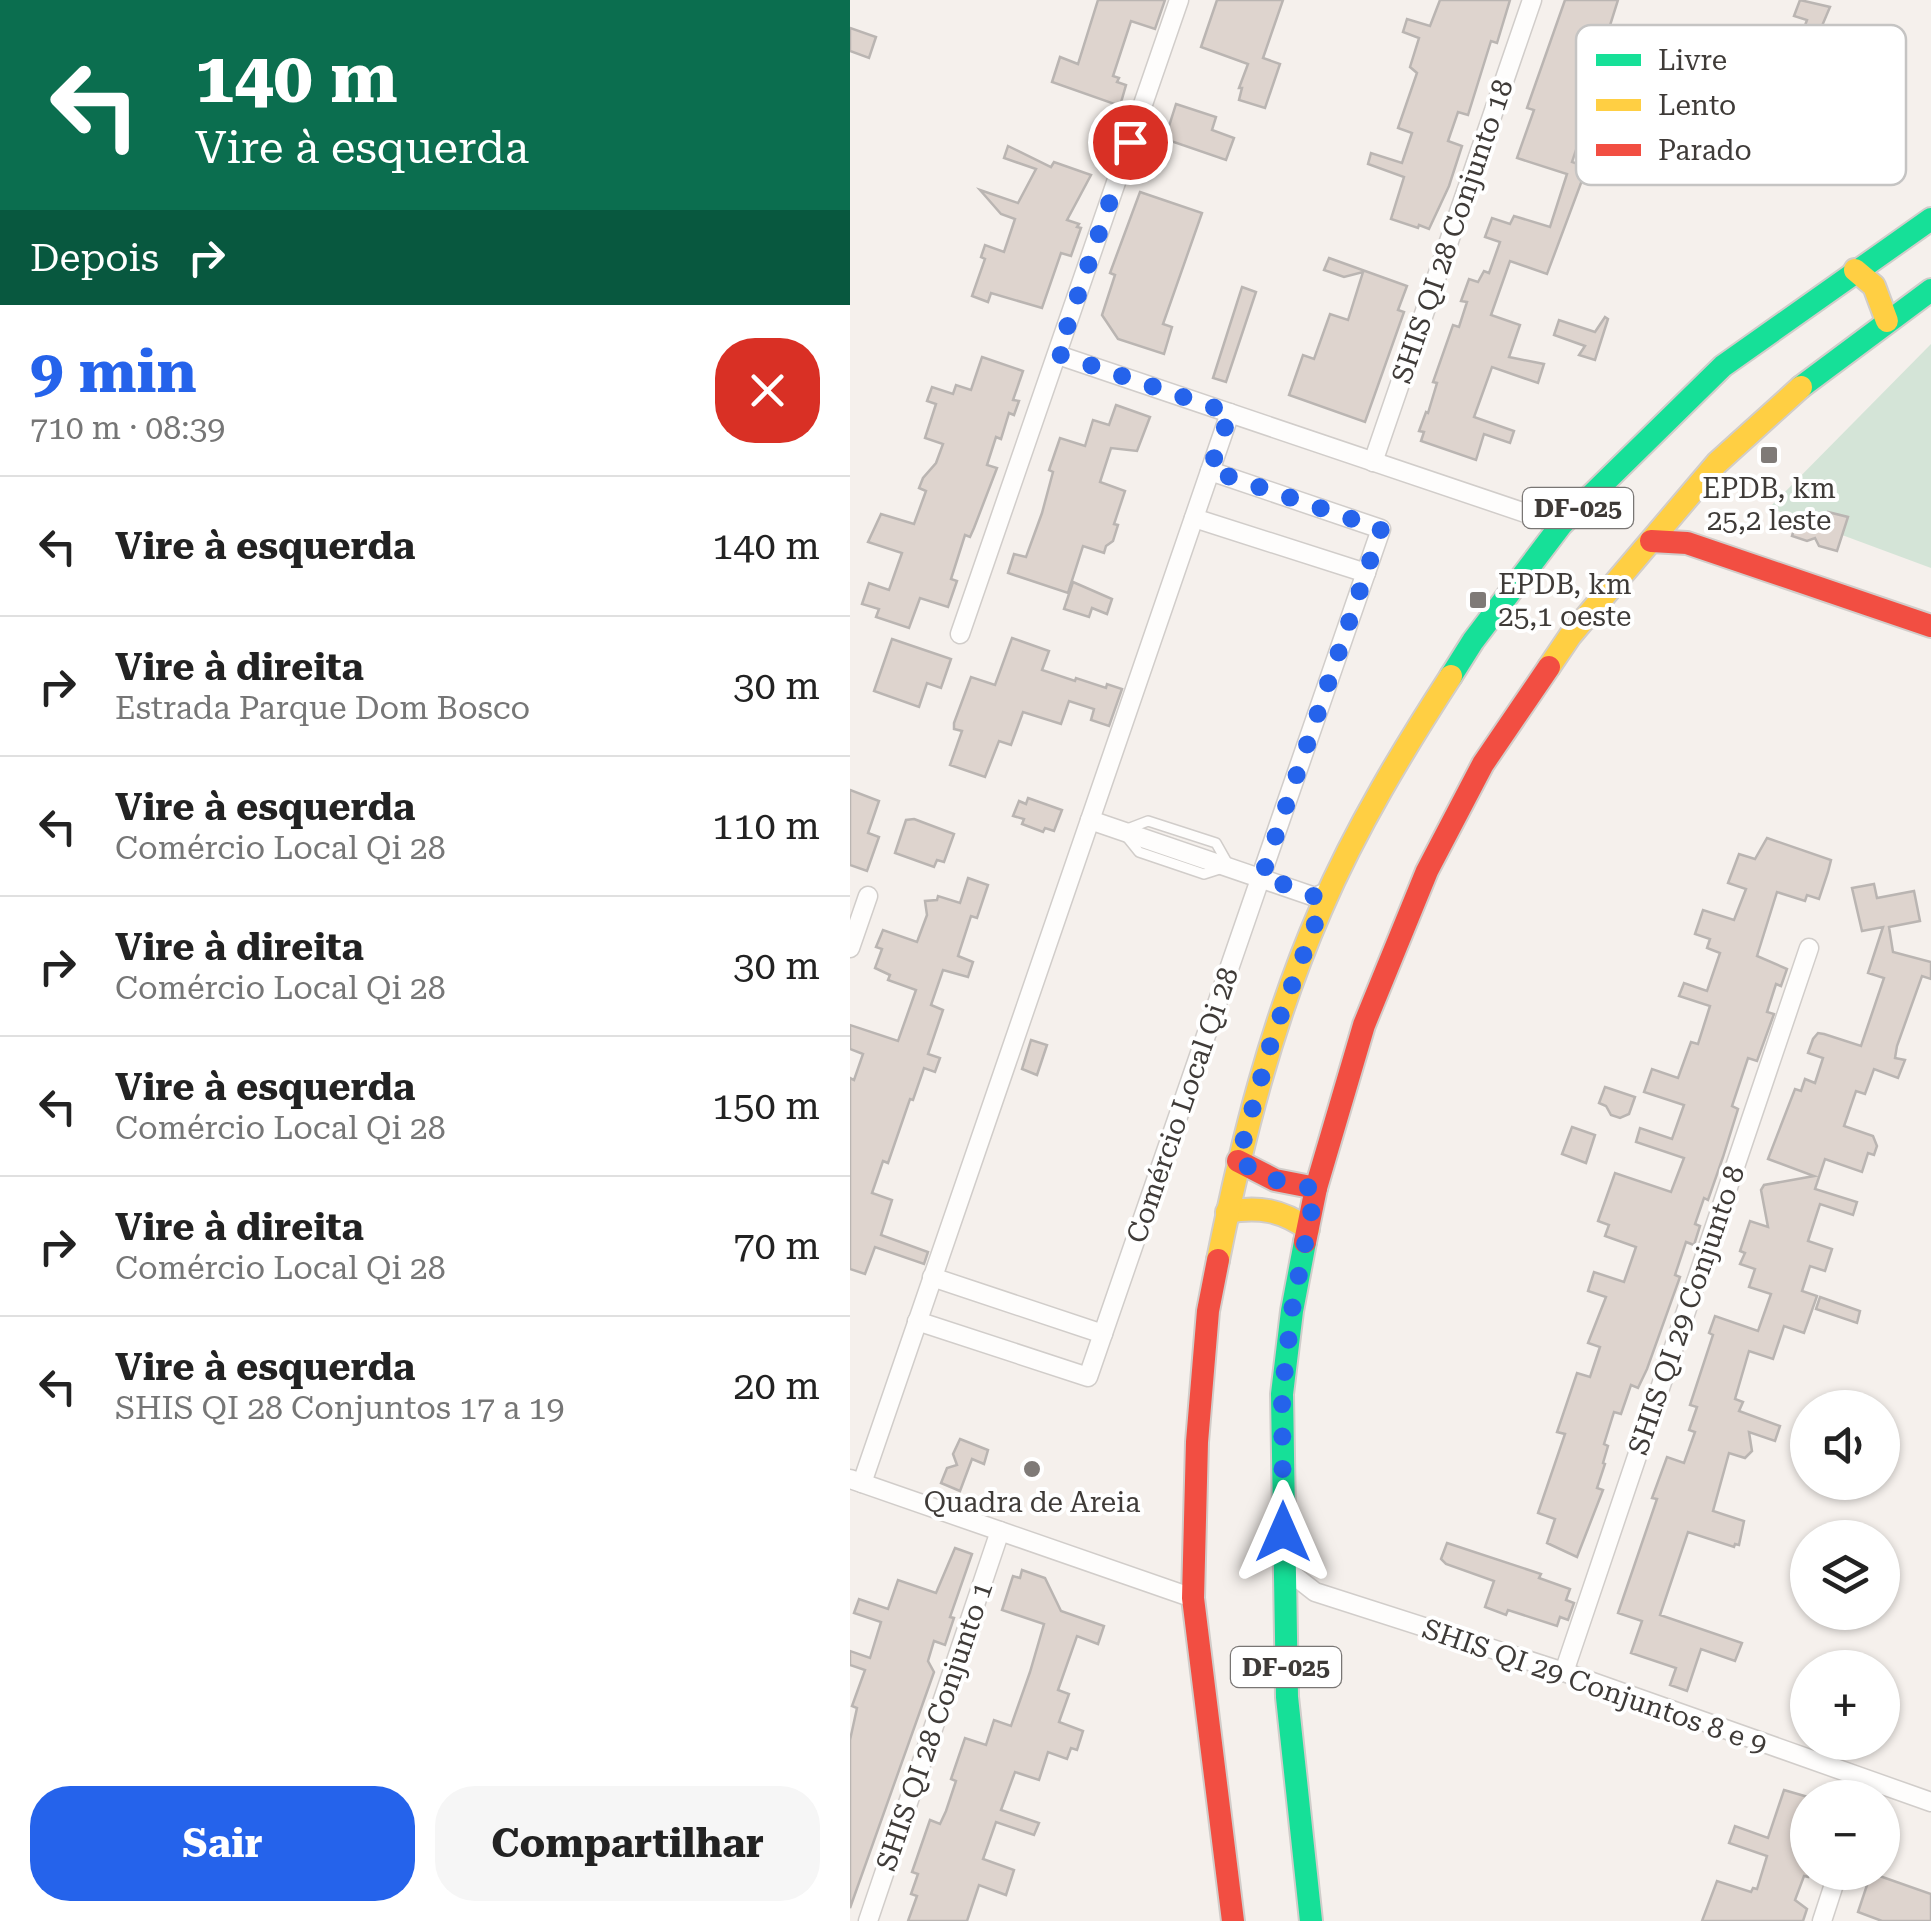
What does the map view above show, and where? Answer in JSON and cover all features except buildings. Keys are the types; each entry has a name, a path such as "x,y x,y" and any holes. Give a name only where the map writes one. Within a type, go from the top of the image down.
{"main road":[{"name":"DF-025","path":"1234,1921 1194,1598 1196,1442 1208,1312 1238,1160 1273,1036 1322,899 1403,750 1473,641 1561,525 1724,366 1931,219"},
{"path":"1855,270 1874,286 1887,320"},
{"name":"DF-025","path":"1312,1921 1287,1697 1282,1394 1292,1310 1316,1188 1364,1024 1427,870 1484,764 1570,636 1717,463 1783,401 1931,290"},
{"path":"1671,518 1688,543"},
{"path":"1651,540 1688,543 1931,626"},
{"path":"1238,1160 1270,1179 1316,1188"},
{"path":"1227,1212 1251,1207 1271,1209 1288,1214 1308,1228"}],"street":[{"path":"960,634 1178,0"},
{"name":"SHIS QI 28 Conjunto 18","path":"1373,462 1532,0"},
{"path":"1058,354 1561,525"},
{"path":"1194,1598 856,1481 918,1321 1230,413"},
{"name":"Comércio Local Qi 28","path":"918,1321 1088,1377 1366,573 1381,529 1210,470"},
{"path":"1194,518 1366,573"},
{"path":"1090,820 1322,899"},
{"path":"850,948 868,896"},
{"name":"SHIS QI 29 Conjunto 8","path":"1564,1672 1809,948"},
{"path":"932,1277 1103,1334"},
{"name":"SHIS QI 28 Conjunto 1","path":"868,1921 1000,1531"},
{"name":"SHIS QI 29 Conjuntos 8 e 9","path":"1283,1567 1314,1592 1564,1672 1844,1780"},
{"path":"1284,1604 1314,1592"},
{"name":"SHIS QI 29 Conjuntos 8 e 9","path":"1900,1796 1931,1802"},
{"path":"1822,1921 1832,1890"}],"green space":[{"path":"1931,344 1931,568 1769,508"}],"traffic: fast":[{"path":"1451,676 1561,525 1723,366 1931,219"},
{"path":"1801,387 1931,290"},
{"path":"1305,1242 1282,1394 1287,1697 1311,1921"}],"traffic: slow":[{"path":"1855,270 1874,286 1887,321"},
{"path":"1549,667 1570,636 1717,463 1801,387"},
{"path":"1218,1260 1260,1082 1303,951 1365,819 1451,676"},
{"path":"1227,1212 1269,1211 1308,1229"}],"traffic: jam":[{"path":"1651,541 1687,543 1931,626"},
{"path":"1305,1242 1316,1188 1364,1025 1427,871 1483,764 1549,667"},
{"path":"1238,1161 1275,1180 1316,1188"},
{"path":"1218,1260 1208,1311 1197,1442 1193,1598 1233,1921"}],"place":[{"name":"EPDB, km 25,2 leste","path":"1769,455"},
{"name":"EPDB, km 25,1 oeste","path":"1478,600"},
{"name":"Quadra de Areia","path":"1032,1469"}],"route":[{"path":"1130,142 1058,354 1230,413 1210,470 1381,529 1262,876 1316,897 1321,908 1273,1036 1238,1160 1270,1179 1316,1188 1292,1310 1282,1394 1283,1532"}]}
